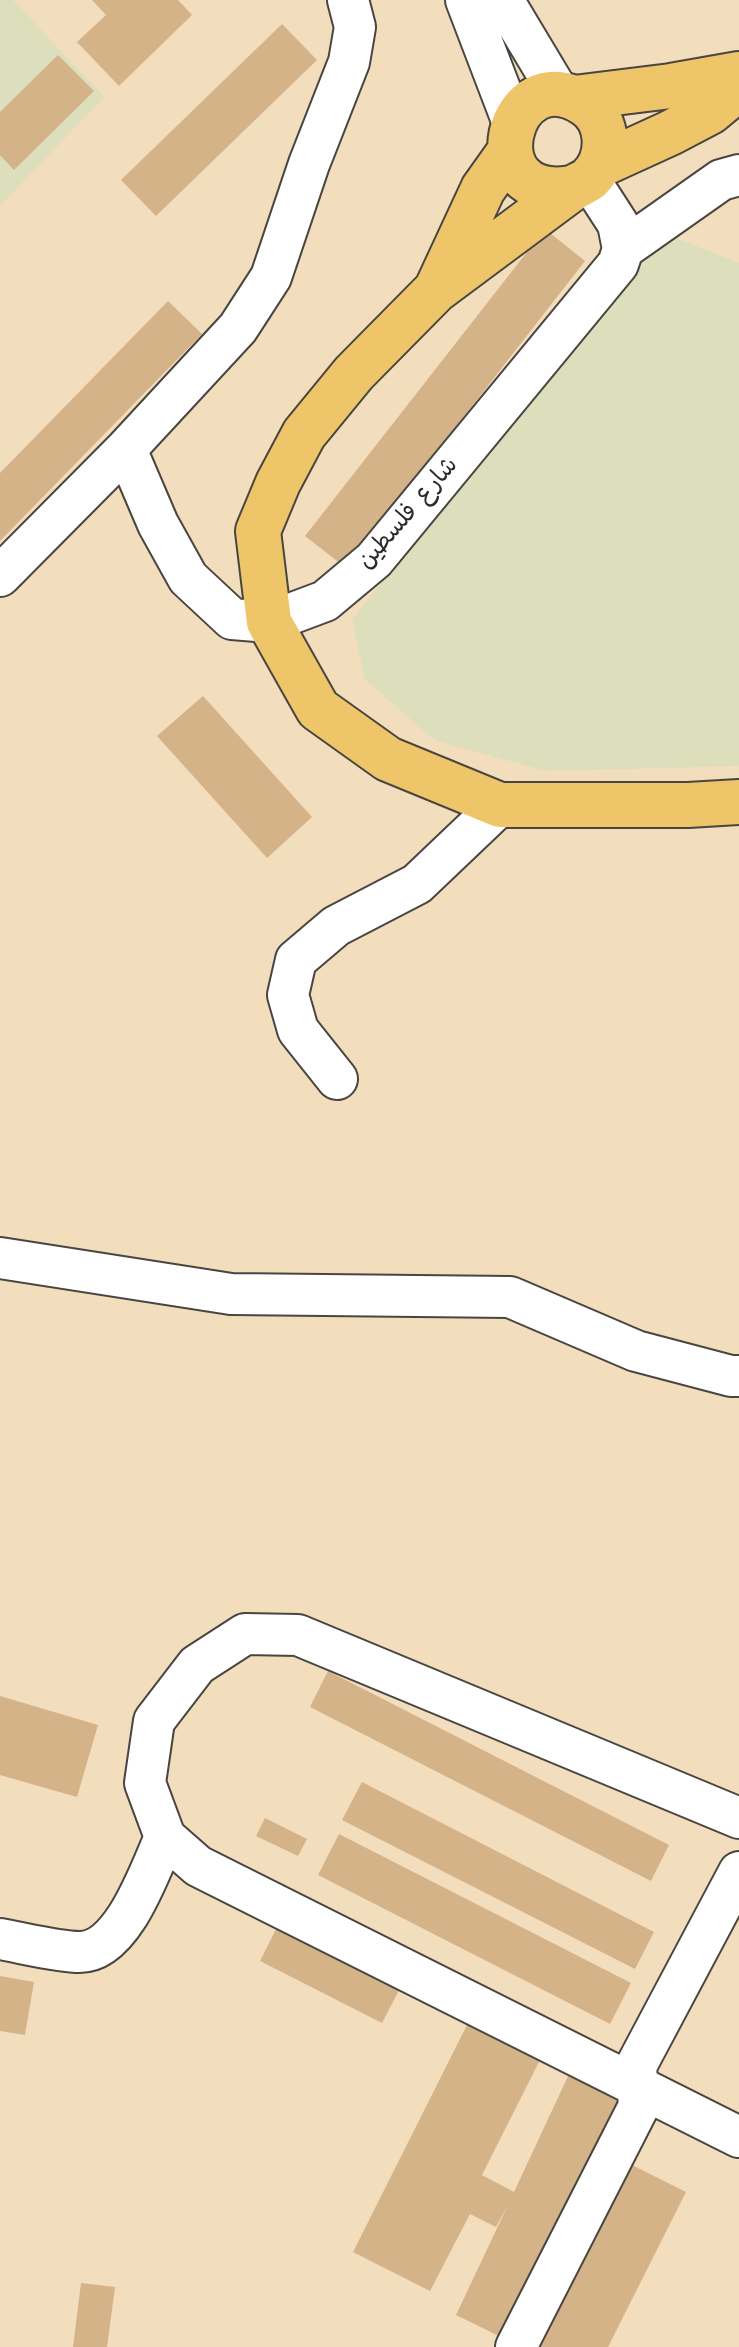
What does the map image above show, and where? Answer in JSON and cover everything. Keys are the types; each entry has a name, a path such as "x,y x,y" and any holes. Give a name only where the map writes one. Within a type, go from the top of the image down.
{"main road":[{"path":"436,290 483,189 512,137 521,111 532,101 546,96 671,86 739,74"},
{"path":"512,137 516,167 526,180 541,188 557,191 710,112 739,88"},
{"path":"567,96 589,106 604,134 605,150 587,177 436,290 354,373 304,434 278,483 258,531 269,622 318,709 388,759 500,805 739,802"}],"street":[{"path":"0,576 126,449 238,328 271,277 309,164 349,62 355,27 348,0"},
{"path":"466,0 512,137"},
{"path":"503,0 567,96"},
{"path":"587,177 618,224 623,249 721,180 739,175"},
{"name":"شارع فلسطين","path":"126,449 158,524 188,578 232,619 269,622 325,601 374,560 618,264 623,249"},
{"path":"337,1079 298,1030 288,995 296,960 336,926 417,884 500,805"},
{"path":"0,1258 231,1294 510,1297 636,1351 739,1376"},
{"path":"739,1818 298,1635 245,1634 197,1665 154,1721 145,1783 165,1837 198,1866 739,2137"},
{"path":"0,1939 81,1952 96,1949 111,1939 123,1925 165,1837"},
{"path":"516,2347 639,2106 636,2066 739,1872"}],"shaded area":[{"path":"0,0 13,0 104,97 0,206"},
{"path":"671,236 739,263 739,766 546,771 434,740 365,679 352,620 610,294"}],"building":[{"path":"92,0 178,0 192,15 119,86 77,42 106,15"},
{"path":"282,24 317,60 156,216 121,180"},
{"path":"58,55 94,91 14,170 0,155 0,112"},
{"path":"545,229 585,261 346,568 305,536"},
{"path":"168,301 202,334 0,541 0,473"},
{"path":"203,696 312,817 267,858 157,736"},
{"path":"328,1671 669,1845 651,1881 310,1707"},
{"path":"0,1696 98,1725 77,1797 0,1775"},
{"path":"362,1782 654,1932 635,1969 342,1820"},
{"path":"265,1818 307,1839 298,1856 256,1836"},
{"path":"339,1834 631,1983 610,2024 318,1875"},
{"path":"284,1913 407,1975 382,2023 260,1961"},
{"path":"0,1976 34,1982 25,2035 0,2031"},
{"path":"470,2019 542,2056 482,2175 514,2192 569,2074 622,2099 509,2341 456,2315 508,2205 496,2227 470,2214 430,2291 353,2252"},
{"path":"632,2165 686,2192 608,2347 540,2347"},
{"path":"81,2283 115,2287 107,2347 73,2347"}]}
